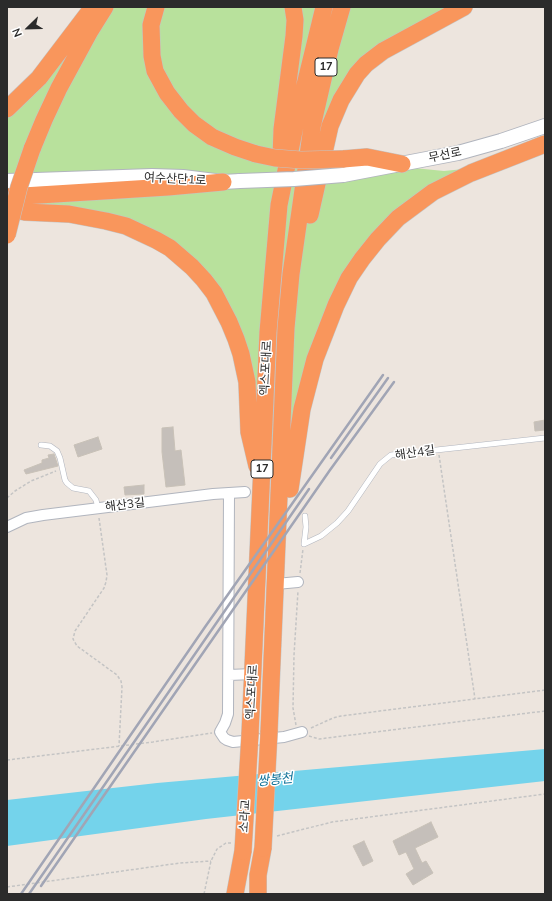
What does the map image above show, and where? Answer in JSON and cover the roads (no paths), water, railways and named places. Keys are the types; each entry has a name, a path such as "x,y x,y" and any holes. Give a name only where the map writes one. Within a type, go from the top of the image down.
{"highway":[{"path":"7,108 39,78 93,7"},
{"path":"7,235 19,187 44,120 59,88 105,7"},
{"path":"152,7 150,25 152,56 156,71 167,93 181,111 194,124 212,137 235,147 275,158 301,160 343,167 367,157 402,164"},
{"path":"150,25 156,7"},
{"path":"279,205 282,129 295,20 293,7"},
{"name":"엑스포대로","path":"250,734 268,332 279,205 295,126 324,7"},
{"name":"엑스포대로","path":"269,732 286,328 291,274 312,127 330,49 342,7"},
{"path":"286,328 299,290 311,212 327,138 335,114 347,89 362,69 377,55 464,7"},
{"path":"276,584 297,434 305,394 322,338 349,278 368,250 398,218 422,200 446,185 471,173 545,144"},
{"path":"7,197 232,182"},
{"path":"7,208 26,212 69,214 126,226 142,232 170,248 187,262 204,280 214,293 229,322 241,354 248,391 248,432 261,484"},
{"name":"소라교","path":"263,848 269,732"},
{"name":"소라교","path":"238,847 250,734"},
{"path":"235,894 238,847"},
{"name":"17","path":"238,847 246,876 246,894"},
{"path":"263,848 270,894"},
{"name":"17","path":"258,894 258,875 263,848"},
{"path":"266,894 267,875"}],"street":[{"name":"무선로","path":"402,164 479,147 545,126"},
{"name":"여수산단1로","path":"7,181 160,176 232,182 307,179 343,167"},
{"name":"해산3길","path":"7,527 26,518 61,512 245,492"},
{"path":"229,493 229,675 227,719 220,732 224,738 233,742 284,737 302,732"},
{"path":"276,584 298,582"},
{"path":"229,675 253,674"}],"lane":[{"name":"해산4길","path":"305,516 306,527 304,544 321,536 337,523 348,511 386,458 396,455 545,438"},
{"path":"41,445 50,446 57,451 65,480 70,486 89,491 96,500 98,508"}],"water":[{"name":"쌍봉천","path":"545,749 545,781 206,819 7,846 7,800 157,783"}],"railway":[{"path":"21,894 205,627 383,375"},
{"path":"331,458 388,378"},
{"path":"41,886 330,470 394,382"},
{"path":"29,894 309,489"}]}
